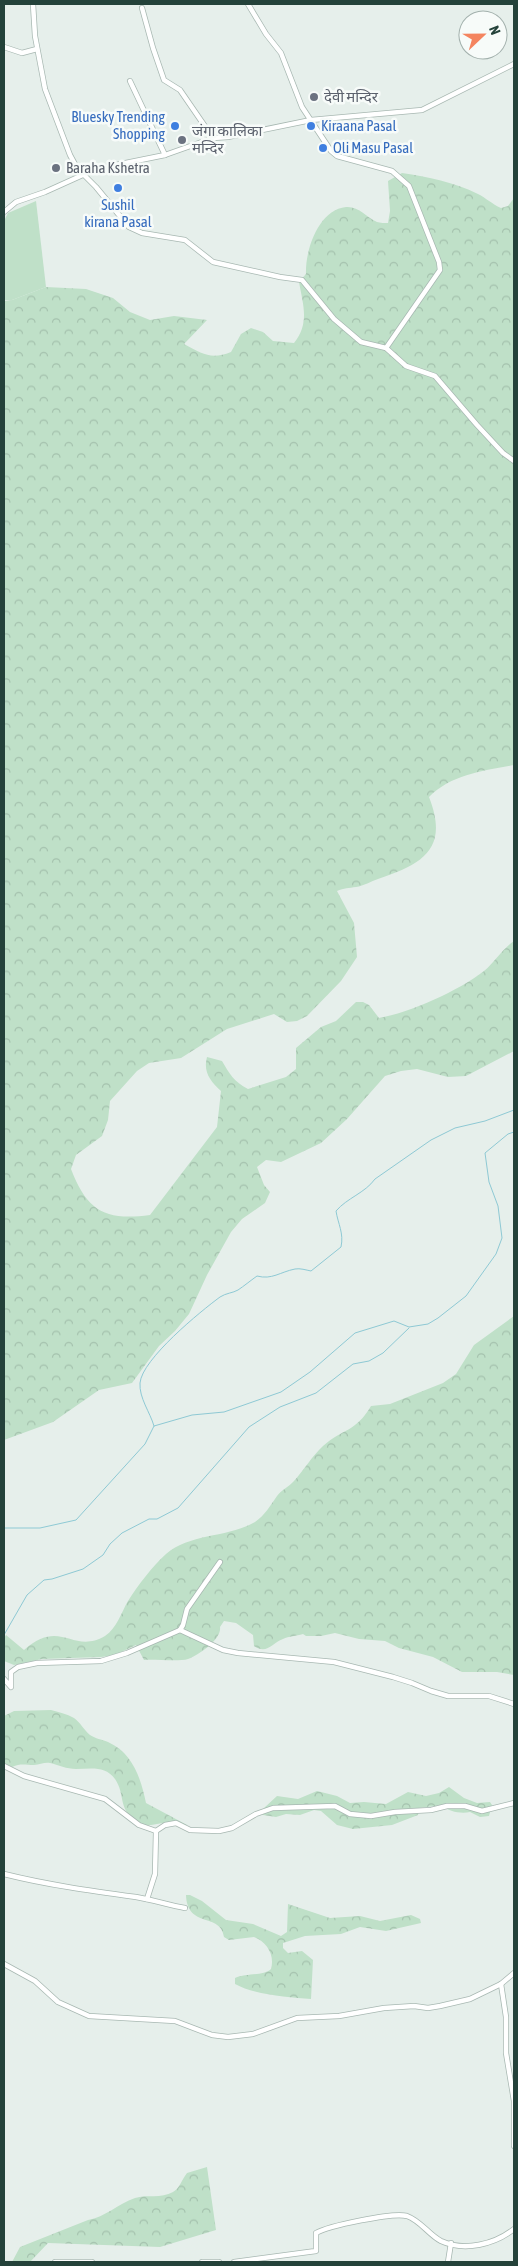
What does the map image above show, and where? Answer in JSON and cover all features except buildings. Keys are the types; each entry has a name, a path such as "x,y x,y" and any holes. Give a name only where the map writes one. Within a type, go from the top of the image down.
{"street":[{"path":"33,4 37,49 45,89 70,155 83,174 129,227 142,232 185,240 213,262 280,278 302,280 334,319 361,342 386,348 406,366 435,376 503,453 514,461"},
{"path":"248,4 266,34 281,53 302,107 331,151 337,156 392,171 410,186 439,262 440,270 386,348"},
{"path":"142,8 152,48 164,80 180,90 213,138"},
{"path":"4,47 22,53 37,49"},
{"path":"4,212 16,202 45,192 96,169 165,155 213,138 228,137 310,120 422,110 514,64"},
{"path":"130,81 165,155"},
{"path":"4,1679 10,1687 12,1672 18,1667 49,1662 101,1661 128,1653 180,1630 184,1625 187,1609 220,1562"},
{"path":"180,1630 223,1650 238,1654 334,1662 412,1682 430,1691 448,1696 489,1696 514,1704"},
{"path":"4,1766 24,1776 105,1799 140,1825 156,1831"},
{"path":"156,1831 165,1825 176,1823 190,1830 219,1831 232,1828 256,1814 273,1808 335,1806 350,1814 371,1816 395,1812 431,1810 447,1806 465,1806 482,1811 514,1803"},
{"path":"147,1899 155,1874 156,1831"},
{"path":"4,1874 43,1884 147,1899 185,1908"},
{"path":"4,1964 35,1981 58,2002 89,2016 175,2021 212,2035 228,2037 253,2034 297,2018 339,2016 384,2008 440,2006 470,1999 501,1984 514,1973"},
{"path":"501,1984 506,2018 506,2053 514,2101 514,2146"},
{"path":"234,2262 289,2253 310,2253 317,2249 316,2233 323,2229 369,2218 406,2216 421,2224 440,2240 473,2246 500,2240 514,2229"},
{"path":"448,2262 451,2243"},
{"path":"55,2262 92,2262"},
{"path":"202,2262 219,2262"}],"green space":[{"path":"402,173 460,186 501,208 508,206 514,198 514,765 458,778 438,789 429,797 436,829 434,841 420,860 362,886 337,891 354,923 357,957 341,981 307,1016 297,1021 287,1022 274,1014 227,1029 181,1058 149,1063 137,1071 110,1101 108,1120 102,1136 76,1155 71,1169 84,1195 91,1204 100,1210 121,1216 150,1215 217,1127 221,1091 208,1076 206,1067 207,1057 222,1061 235,1080 248,1089 286,1077 296,1069 296,1048 321,1027 336,1021 356,1002 363,1002 369,1005 379,1018 419,1006 462,986 474,978 484,971 514,941 514,1051 466,1076 448,1077 417,1069 385,1076 347,1119 321,1143 281,1162 266,1160 257,1167 264,1185 270,1192 265,1203 242,1219 231,1232 207,1275 189,1314 159,1346 132,1383 99,1390 53,1422 4,1440 4,301 12,300 46,287 86,289 113,298 130,312 150,320 174,316 207,320 184,344 212,356 231,352 241,334 251,328 263,332 273,341 294,343 299,336 304,321 299,282 306,274 311,243 321,223 336,210 351,207 377,222 388,223 390,211 388,181"},
{"path":"36,201 46,287 12,300 4,300 4,221 8,213"},
{"path":"514,1316 514,1675 497,1672 462,1672 433,1657 399,1648 385,1641 359,1639 335,1633 321,1636 306,1636 303,1634 285,1638 266,1649 262,1649 254,1646 253,1635 236,1623 224,1621 220,1627 220,1632 209,1646 193,1657 184,1660 144,1660 136,1645 115,1655 101,1657 42,1659 14,1665 4,1661 4,1638 6,1635 24,1650 37,1641 48,1637 57,1636 84,1642 94,1641 105,1636 116,1625 128,1601 141,1583 166,1554 186,1542 233,1531 255,1522 265,1513 279,1494 294,1481 319,1450 330,1440 360,1421 371,1406 390,1404 443,1383 456,1374 474,1345"},
{"path":"51,1710 74,1718 90,1735 117,1747 130,1760 138,1776 146,1803 187,1825 185,1827 166,1823 145,1825 137,1821 124,1807 115,1779 102,1770 92,1768 73,1769 48,1763 12,1767 4,1763 4,1716 14,1711"},
{"path":"449,1787 464,1798 477,1803 490,1802 492,1805 489,1816 480,1817 470,1812 455,1812 442,1805 419,1808 418,1815 392,1825 353,1829 337,1825 321,1811 314,1810 300,1815 286,1814 276,1817 263,1815 264,1808 277,1796 298,1799 317,1791 337,1796 350,1803 386,1804 408,1792 426,1796 439,1793"},
{"path":"186,1895 202,1901 226,1920 253,1924 281,1936 287,1932 288,1904 330,1918 360,1916 380,1921 411,1915 420,1919 421,1923 386,1931 360,1927 341,1934 305,1936 283,1943 283,1948 288,1953 302,1951 313,1960 311,1999 282,1996 252,1991 235,1984 235,1978 264,1973 271,1969 272,1959 269,1950 263,1942 254,1937 229,1940 224,1937 222,1929 217,1925 198,1917 192,1912 188,1906"},
{"path":"207,2167 216,2230 160,2247 48,2243 30,2262 12,2262 20,2247 100,2216 135,2198 159,2196 173,2192 187,2173"}],"waterway":[{"path":"154,1426 140,1389 143,1373 161,1349 187,1324 220,1297 238,1290 257,1276 272,1276 297,1269 311,1271 341,1247 341,1233 336,1211 345,1202 431,1140 455,1128 485,1121 514,1110"},
{"path":"4,1528 40,1528 76,1520 145,1444 154,1426 192,1415 224,1412 281,1392 310,1372 355,1333 394,1321 409,1327 428,1324 438,1318 466,1296 496,1254 502,1238 498,1206 489,1182 485,1153 508,1134 514,1132"},
{"path":"4,1635 27,1595 44,1580 83,1569 103,1555 110,1544 122,1533 149,1519 157,1519 178,1508 249,1427 280,1407 316,1393 353,1364 369,1361 383,1353 409,1328"}],"place":[{"name":"देवी मन्दिर","path":"314,97"},
{"name":"Bluesky Trending Shopping","path":"175,126"},
{"name":"Kiraana Pasal","path":"311,126"},
{"name":"जंगा कालिका मन्दिर","path":"182,140"},
{"name":"Oli Masu Pasal","path":"323,148"},
{"name":"Baraha Kshetra","path":"56,168"},
{"name":"Sushil kirana Pasal","path":"118,188"}]}
